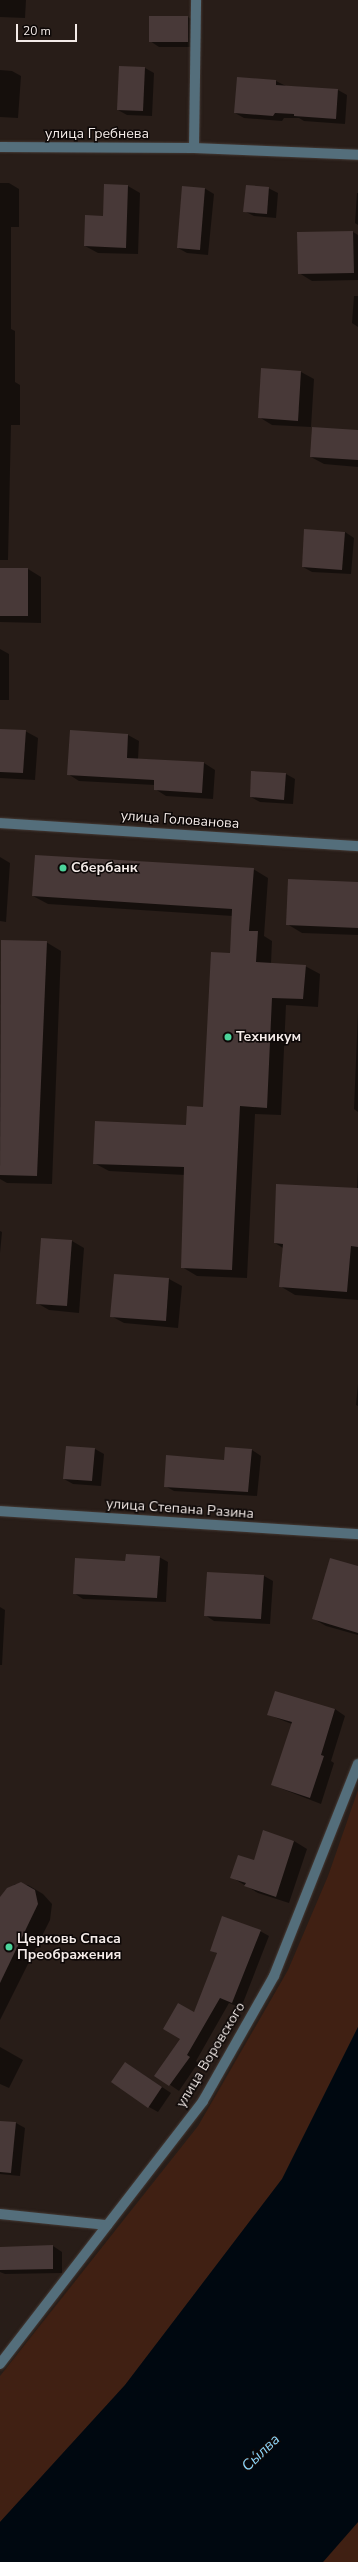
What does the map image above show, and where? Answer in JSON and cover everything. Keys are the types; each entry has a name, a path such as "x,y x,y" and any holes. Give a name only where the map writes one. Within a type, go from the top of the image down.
{"street":[{"path":"194,148 196,0"},
{"name":"улица Гребнева","path":"0,147 194,148 358,155"},
{"name":"улица Голованова","path":"0,823 358,846"},
{"name":"улица Степана Разина","path":"0,1511 358,1534"},
{"name":"улица Воровского","path":"0,2364 202,2101 274,1976 358,1764"},
{"path":"0,2214 107,2225"}],"shaded area":[{"path":"358,1790 358,2027 282,2179 125,2385 0,2522 0,2376 198,2126 288,1970 328,1876"},
{"path":"358,2522 358,2562 323,2562"}],"water":[{"name":"Сы́лва","path":"358,2027 358,2522 323,2562 0,2562 0,2522 125,2385 282,2179"}],"building":[{"path":"149,16 188,16 188,42 149,42"},
{"path":"119,66 145,67 143,111 117,110"},
{"path":"237,77 276,80 276,85 338,89 336,119 294,116 294,114 275,113 273,116 234,113"},
{"path":"104,184 128,185 126,248 84,246 85,215 103,216"},
{"path":"246,185 269,187 267,214 243,212"},
{"path":"182,186 205,188 200,250 177,248"},
{"path":"353,231 354,273 298,274 297,232"},
{"path":"261,368 301,371 298,421 258,418"},
{"path":"312,427 358,430 358,460 310,457"},
{"path":"304,529 345,532 342,570 302,567"},
{"path":"0,568 28,568 28,616 0,616"},
{"path":"0,729 26,730 23,773 0,772"},
{"path":"70,730 128,734 127,758 204,762 202,793 154,790 154,780 67,775"},
{"path":"251,771 286,773 284,800 250,797"},
{"path":"35,855 254,868 249,931 258,931 256,962 306,965 303,999 272,998 267,1108 240,1106 232,1270 181,1268 184,1167 93,1164 95,1121 186,1125 187,1106 203,1107 211,952 230,953 232,909 32,896"},
{"path":"288,879 358,882 358,928 286,925"},
{"path":"1,940 47,941 37,1176 0,1175"},
{"path":"276,1184 358,1188 358,1247 351,1246 347,1292 279,1287 283,1244 274,1243"},
{"path":"41,1238 72,1240 67,1306 36,1304"},
{"path":"114,1274 169,1278 166,1321 110,1317"},
{"path":"66,1446 95,1448 92,1481 63,1479"},
{"path":"225,1447 252,1449 248,1492 164,1487 166,1455 224,1460"},
{"path":"126,1554 160,1556 157,1598 73,1594 75,1558 125,1561"},
{"path":"330,1558 358,1566 358,1633 312,1619"},
{"path":"207,1572 264,1575 261,1619 204,1616"},
{"path":"275,1691 335,1709 321,1755 324,1756 310,1798 271,1785 292,1722 267,1715"},
{"path":"263,1830 294,1841 276,1897 244,1886 246,1883 230,1878 238,1855 254,1860"},
{"name":"Церковь Спаса Преображения","path":"21,1882 35,1890 38,1904 0,1983 0,1897 7,1888"},
{"path":"222,1916 261,1930 232,2003 220,1998 187,2055 190,2057 169,2086 154,2076 180,2039 163,2029 178,2003 194,2012 217,1953 210,1951"},
{"path":"125,2062 162,2087 148,2108 111,2082"},
{"path":"0,2121 16,2122 11,2173 0,2172"},
{"path":"53,2245 53,2269 0,2270 0,2247"}],"place":[{"name":"Сбербанк","path":"63,868"},
{"name":"Техникум","path":"228,1037"},
{"name":"Церковь Спаса Преображения","path":"9,1947"}]}
